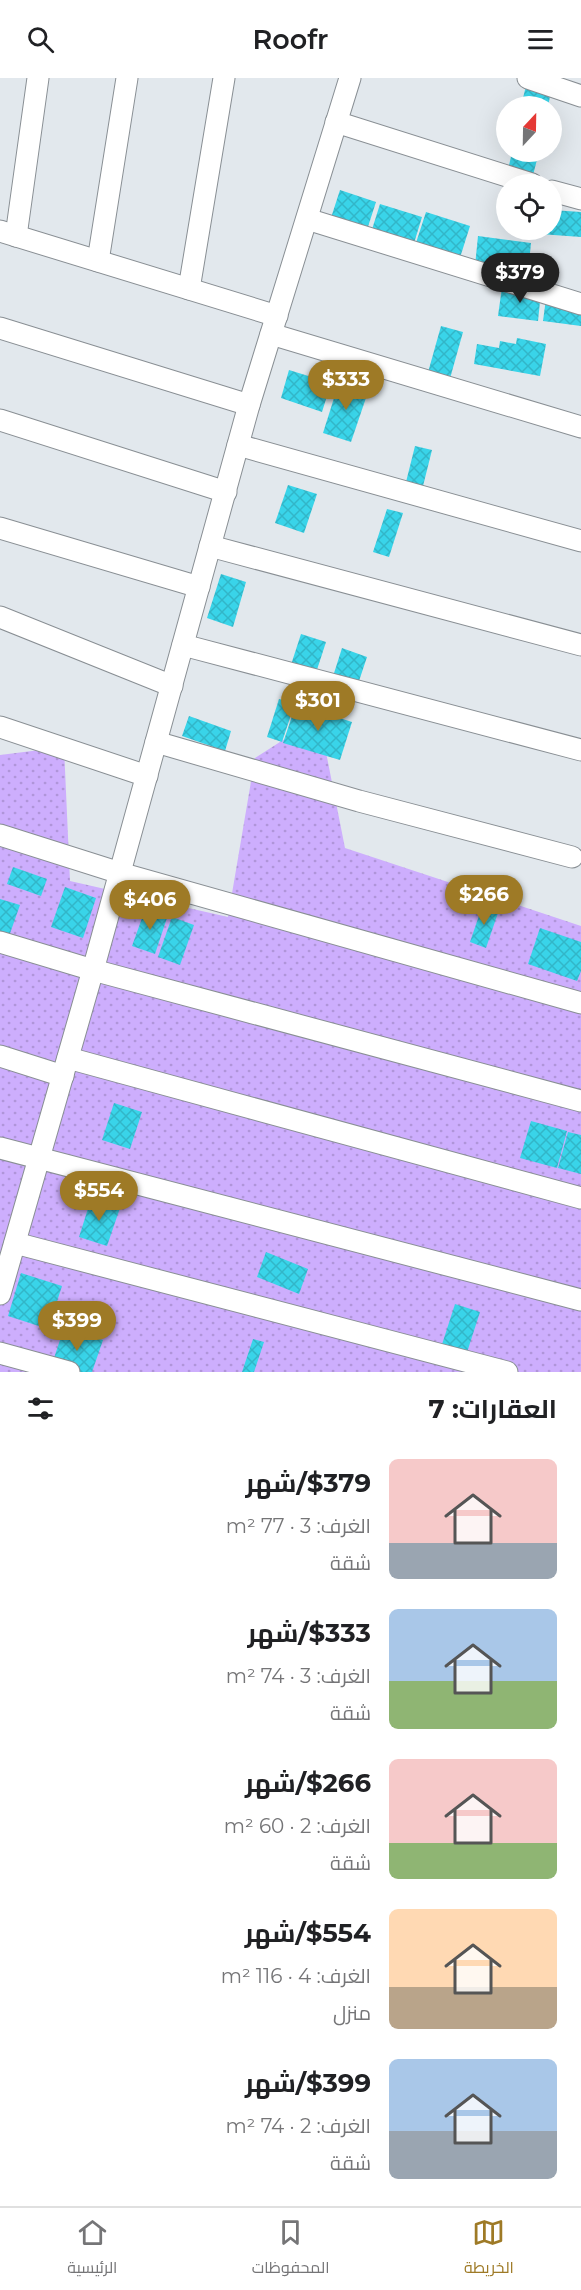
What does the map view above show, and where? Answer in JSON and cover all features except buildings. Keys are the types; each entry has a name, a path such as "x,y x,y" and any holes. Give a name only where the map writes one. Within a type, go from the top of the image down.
{"street":[{"path":"38,78 8,234 189,290 274,325 581,427"},
{"path":"98,261 127,78"},
{"path":"189,290 224,78"},
{"path":"0,1294 4,1267 15,1243 40,1157 249,405 350,78"},
{"path":"528,78 581,96"},
{"path":"336,122 500,174"},
{"path":"562,194 581,199"},
{"path":"307,219 581,304"},
{"path":"0,328 249,405"},
{"path":"0,420 226,492"},
{"path":"238,445 581,541"},
{"path":"0,528 199,587"},
{"path":"210,546 581,645"},
{"path":"0,617 172,686"},
{"path":"183,645 581,750"},
{"path":"0,727 147,776"},
{"path":"156,742 360,801 572,857"},
{"path":"0,835 120,873 581,1003"},
{"path":"0,942 93,970 581,1101"},
{"path":"0,1056 65,1067 581,1198"},
{"path":"0,1148 581,1300"},
{"path":"15,1243 507,1372"},
{"path":"0,1353 69,1372"}],"shaded area":[{"path":"319,717 345,848 581,926 581,1372 0,1372 0,755 64,747 70,881 228,917 255,758"}]}
